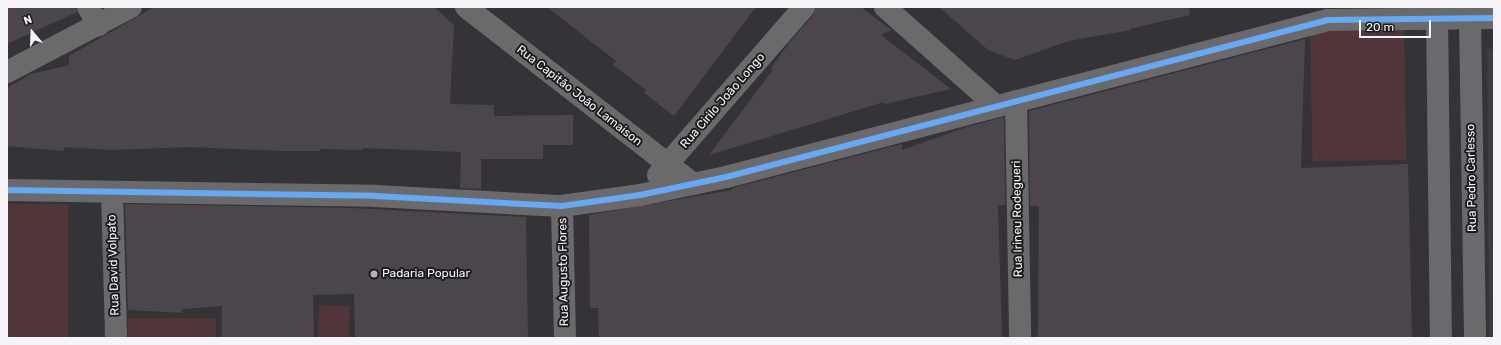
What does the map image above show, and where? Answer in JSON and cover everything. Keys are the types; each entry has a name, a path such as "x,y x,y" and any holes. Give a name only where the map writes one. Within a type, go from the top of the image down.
{"street":[{"path":"7,72 93,16 131,7"},
{"name":"Rua Capitão João Lamaison","path":"466,7 693,184"},
{"name":"Rua Cirilo João Longo","path":"640,195 804,7"},
{"path":"884,7 1006,103"},
{"path":"7,190 375,196 562,206 640,195 693,184 1006,103 1319,14 1354,12 1437,18 1494,18"},
{"name":"Rua Pedro Carlesso","path":"1470,17 1475,338"},
{"path":"1437,18 1441,338"},
{"name":"Rua Irineu Rodegueri","path":"1006,103 1020,338"},
{"name":"Rua David Volpato","path":"112,192 116,338"},
{"name":"Rua Augusto Flores","path":"562,206 565,338"}],"shaded area":[{"path":"1404,21 1406,160 1312,162 1310,23"},
{"path":"1487,49 1494,49 1494,338 1489,338"},
{"path":"7,204 68,204 68,338 7,338"},
{"path":"319,305 350,306 349,338 318,338"},
{"path":"128,318 216,318 216,338 128,338"}],"building":[{"path":"7,7 76,7 77,12 7,44"},
{"path":"154,7 434,7 454,25 450,104 494,105 494,116 573,115 573,145 543,145 543,159 481,159 481,189 460,188 461,152 363,148 362,150 320,149 320,151 280,151 191,147 111,150 64,147 64,151 7,146 7,88 31,74 69,65 69,56"},
{"path":"547,7 756,7 674,116 644,93 646,90 613,65 616,61"},
{"path":"816,7 861,7 891,30 881,35 951,89 885,104 884,102 709,155 772,71 771,68 789,43 813,15"},
{"path":"939,7 1189,7 1190,15 1129,29 1132,30 1068,41 1015,60 988,50"},
{"path":"1305,39 1301,168 1408,164 1412,338 1038,338 1039,206 1030,206 1029,111"},
{"path":"1004,117 1005,205 998,205 1002,337 599,338 598,308 590,308 589,215 732,190 732,188 902,144 902,150 967,127"},
{"path":"125,204 352,208 526,217 528,338 355,338 354,294 313,295 314,338 222,338 222,306 182,309 182,313 128,310"}],"cycle path":[{"path":"7,190 375,196 562,206 640,195 726,177 1328,20 1494,18"}],"place":[{"name":"Padaria Popular","path":"374,274"}]}
